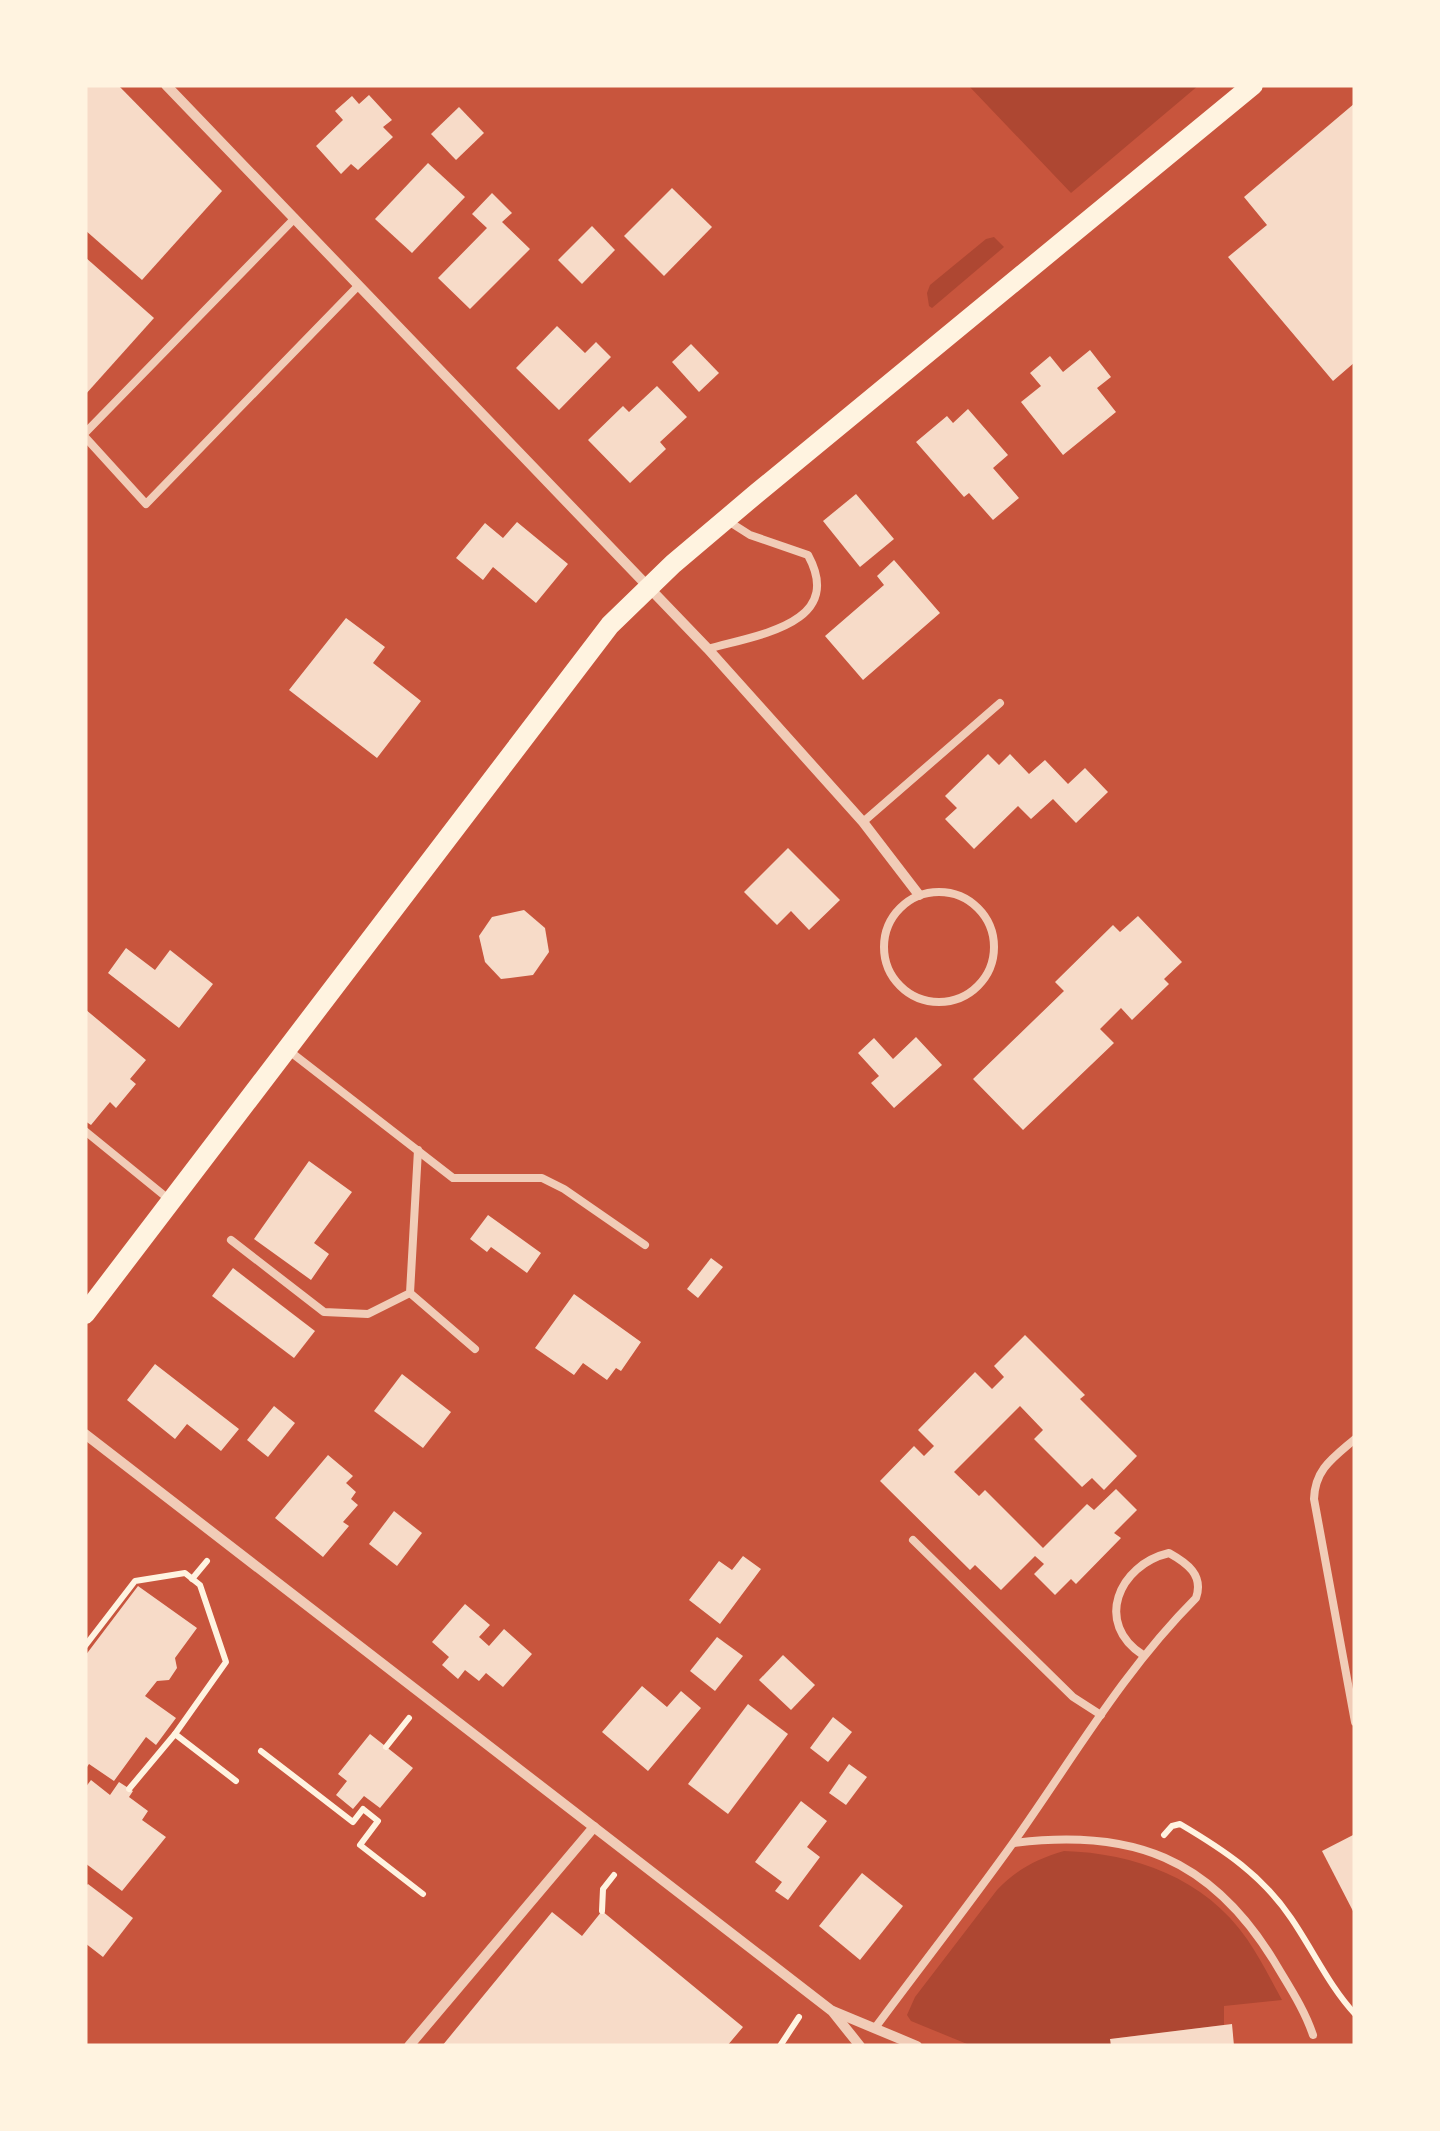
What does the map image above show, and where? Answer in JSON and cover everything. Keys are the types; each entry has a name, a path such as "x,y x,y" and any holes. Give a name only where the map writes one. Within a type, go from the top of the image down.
{"main road":[{"path":"85,1314 610,625 726,520 1253,85"}],"street":[{"path":"166,85 708,648 863,822 919,895"},
{"path":"85,1434 832,2010 860,2046"},
{"path":"409,2046 594,1827"},
{"path":"832,2010 917,2046"}],"lane":[{"path":"295,218 85,435 146,504 358,286"},
{"path":"708,648 766,634 796,621 816,599 817,572 808,555 750,534 726,520"},
{"path":"863,822 1000,703"},
{"path":"957,894 974,904 993,935 994,954 988,972 977,987 961,998 942,1003 925,1001 896,983 887,968 885,933 904,904 919,895 957,894"},
{"path":"286,1048 454,1178 542,1178 644,1245"},
{"path":"85,1131 170,1201"},
{"path":"410,1293 418,1150"},
{"path":"230,1240 324,1312 368,1314 410,1293"},
{"path":"410,1293 475,1349"},
{"path":"1355,1439 1321,1468 1314,1500 1355,1722"},
{"path":"912,1540 1072,1697 1101,1715"},
{"path":"875,2028 1012,1843 1143,1655 1198,1592 1196,1576 1189,1566 1169,1553 1142,1564 1130,1576 1115,1605 1120,1635 1143,1655"},
{"path":"1012,1843 1108,1842 1156,1854 1194,1872 1246,1918 1297,1999 1314,2035"}],"path":[{"path":"192,1579 207,1561"},
{"path":"85,1646 136,1580 185,1574 200,1585 226,1662 175,1734 129,1789"},
{"path":"386,1747 409,1718"},
{"path":"175,1734 236,1782"},
{"path":"261,1751 353,1822 363,1809 378,1821 360,1845 423,1894"},
{"path":"602,1911 603,1888 614,1875"},
{"path":"780,2046 799,2017"}],"shaded area":[{"path":"968,85 1199,85 1071,193"},
{"path":"994,237 1004,247 932,308 929,306 930,285 986,239"},
{"path":"1064,1851 1142,1864 1189,1885 1211,1900 1252,1946 1282,2000 1224,2006 1224,2025 1111,2039 1111,2046 972,2046 911,2021 907,2015 915,1997 997,1890 1028,1866"}],"building":[{"path":"85,85 118,85 222,191 142,280 85,230"},
{"path":"369,95 392,120 383,127 393,137 358,170 351,164 341,174 316,146 343,120 335,111 352,96 359,104"},
{"path":"1355,103 1355,362 1333,381 1228,257 1267,225 1244,197"},
{"path":"459,107 484,133 456,160 431,134"},
{"path":"428,163 465,197 412,253 375,219"},
{"path":"672,188 712,227 664,276 624,236"},
{"path":"492,193 512,213 502,222 530,249 470,309 438,278 487,228 472,214"},
{"path":"592,226 615,250 582,284 558,260"},
{"path":"85,257 154,318 85,395"},
{"path":"557,326 585,353 596,342 611,357 559,410 516,368"},
{"path":"691,344 719,373 699,392 672,362"},
{"path":"1090,350 1111,377 1097,388 1116,412 1063,455 1021,402 1041,386 1030,373 1050,356 1063,372"},
{"path":"657,386 687,417 660,442 666,449 630,483 588,440 623,406 629,412"},
{"path":"968,409 1008,455 993,468 1019,498 993,520 969,493 964,497 916,442 947,416 953,423"},
{"path":"856,494 894,539 860,567 823,521"},
{"path":"517,522 568,564 536,603 493,567 483,580 456,558 485,523 503,538"},
{"path":"894,560 940,613 863,680 825,636 884,585 877,576"},
{"path":"346,618 385,647 373,663 421,701 377,758 289,690"},
{"path":"988,754 999,765 1010,754 1029,774 1045,760 1068,784 1085,768 1108,792 1076,823 1053,799 1031,819 1018,806 974,849 945,819 957,808 945,796"},
{"path":"788,848 840,900 809,930 791,911 777,925 744,892"},
{"path":"524,910 545,928 549,952 533,975 501,979 485,962 479,936 492,917"},
{"path":"1138,916 1182,962 1164,979 1169,984 1132,1020 1121,1008 1100,1029 1114,1043 1023,1130 973,1079 1064,991 1055,982 1113,925 1120,932"},
{"path":"126,948 155,970 170,950 213,984 179,1028 108,973"},
{"path":"85,1009 146,1060 130,1079 136,1084 116,1108 110,1102 91,1125 85,1121"},
{"path":"916,1037 942,1065 894,1108 871,1083 879,1076 858,1053 874,1038 893,1059"},
{"path":"309,1161 352,1192 314,1243 329,1254 311,1280 254,1239"},
{"path":"488,1215 541,1253 527,1273 491,1247 487,1252 470,1239"},
{"path":"711,1258 723,1267 698,1298 687,1289"},
{"path":"233,1268 315,1331 294,1358 212,1296"},
{"path":"574,1294 641,1342 621,1371 616,1368 607,1380 583,1363 574,1375 535,1348"},
{"path":"1025,1335 1085,1395 1080,1399 1137,1456 1104,1490 1092,1478 1082,1487 1034,1439 1043,1430 1020,1406 954,1472 979,1496 985,1490 1043,1548 1087,1504 1094,1510 1116,1489 1137,1510 1114,1533 1121,1538 1076,1584 1071,1579 1055,1595 1034,1574 1044,1564 1035,1556 1001,1590 975,1565 970,1570 880,1481 914,1446 924,1456 934,1446 918,1430 975,1372 992,1389 1004,1377 994,1366"},
{"path":"155,1364 239,1429 221,1451 187,1424 175,1439 127,1400"},
{"path":"402,1374 451,1412 423,1448 374,1411"},
{"path":"274,1406 295,1423 268,1457 247,1440"},
{"path":"328,1455 353,1476 346,1483 356,1492 351,1499 358,1505 343,1522 349,1526 323,1557 275,1518"},
{"path":"394,1511 422,1533 397,1566 369,1544"},
{"path":"743,1556 761,1569 720,1624 689,1600 719,1561 732,1570"},
{"path":"138,1586 197,1628 175,1658 177,1668 169,1680 157,1681 145,1696 176,1718 156,1745 146,1737 114,1781 89,1764 85,1770 85,1656"},
{"path":"465,1604 490,1625 479,1637 489,1646 504,1629 532,1654 503,1687 486,1673 479,1681 465,1670 458,1679 442,1665 449,1657 432,1642"},
{"path":"717,1637 743,1656 715,1691 690,1671"},
{"path":"783,1655 815,1685 791,1710 759,1680"},
{"path":"642,1686 667,1707 681,1691 701,1708 648,1771 602,1732"},
{"path":"748,1704 788,1734 728,1814 688,1784"},
{"path":"833,1717 852,1732 828,1762 810,1748"},
{"path":"370,1734 413,1768 380,1808 364,1796 353,1809 336,1795 347,1781 338,1774"},
{"path":"849,1764 867,1777 846,1805 829,1793"},
{"path":"91,1780 110,1795 119,1782 133,1791 129,1797 148,1811 142,1820 166,1837 122,1891 85,1863 85,1788"},
{"path":"801,1801 827,1821 807,1847 820,1857 788,1900 775,1891 782,1882 755,1862"},
{"path":"1355,1834 1355,1915 1322,1851"},
{"path":"862,1873 903,1906 860,1960 819,1926"},
{"path":"88,1884 133,1918 103,1957 85,1943"},
{"path":"602,1911 743,2027 727,2046 442,2046 552,1912 582,1936"},
{"path":"1232,2024 1234,2046 1111,2046 1110,2039"}]}
